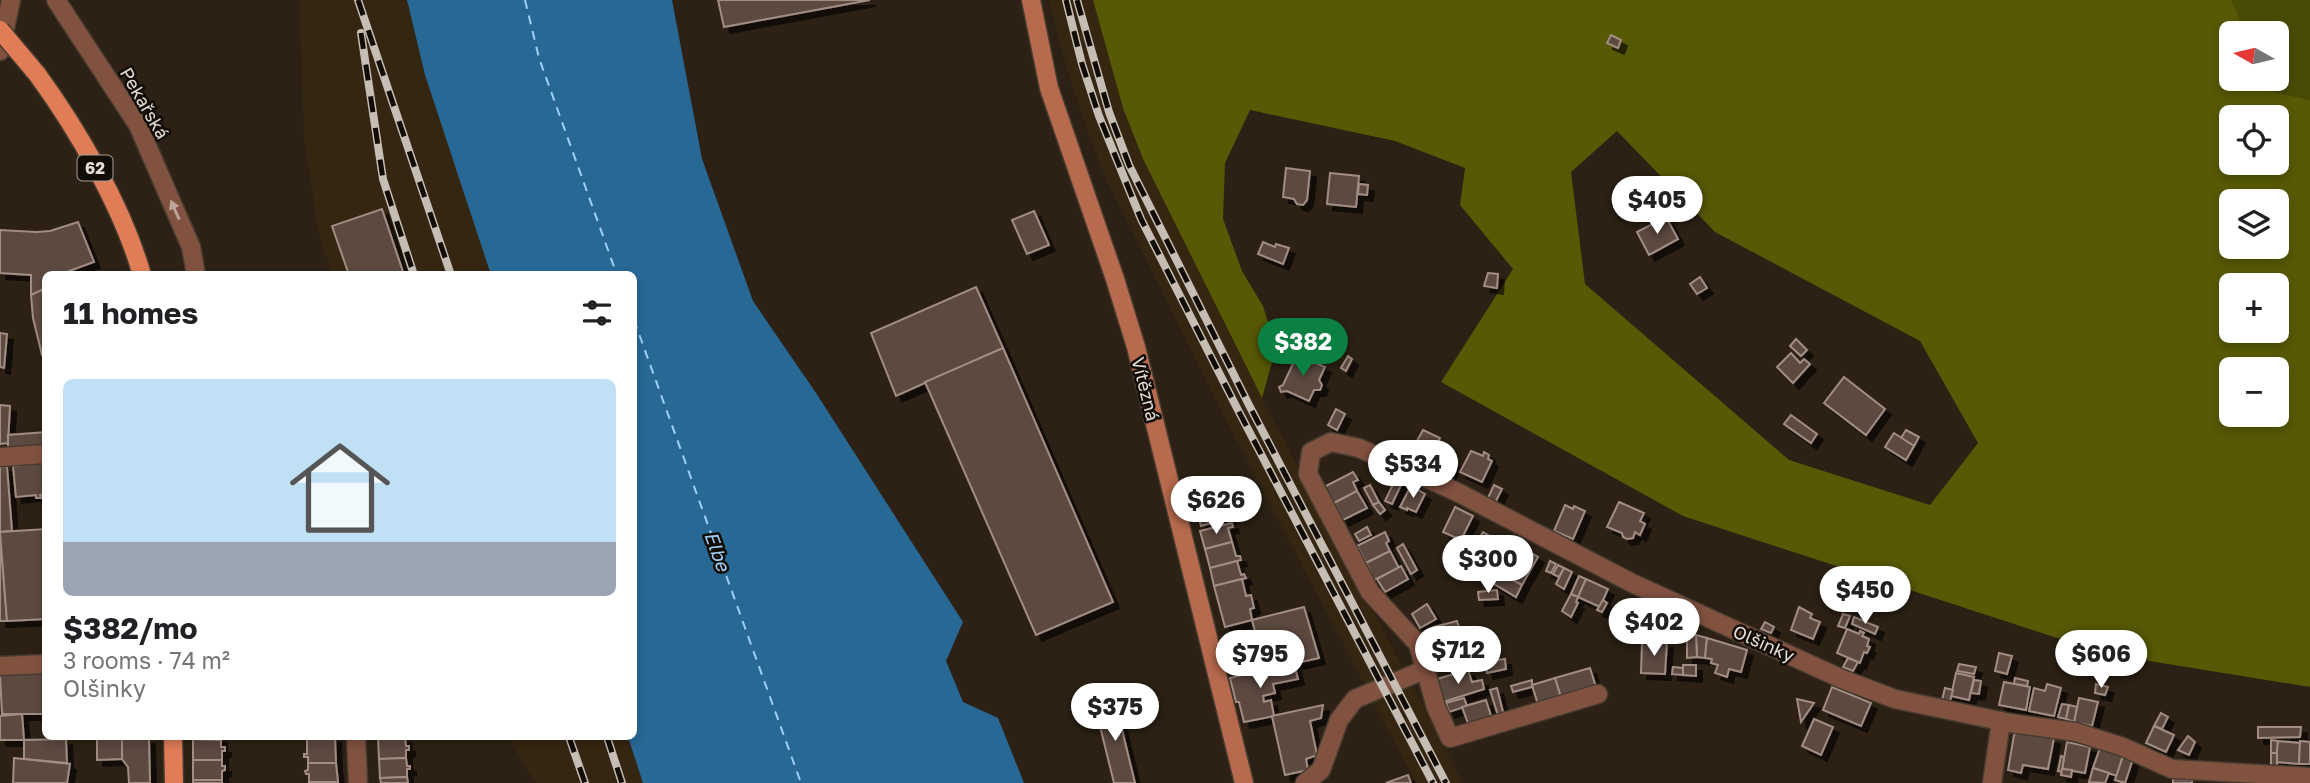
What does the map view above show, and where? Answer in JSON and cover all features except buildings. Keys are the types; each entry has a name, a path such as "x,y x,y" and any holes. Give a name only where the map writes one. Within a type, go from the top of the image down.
{"main road":[{"name":"Vítězná","path":"1031,0 1049,88 1136,346 1244,783"},
{"name":"62","path":"0,30 55,99 86,151 122,220 141,271"},
{"path":"173,740 174,783"}],"street":[{"path":"0,51 11,0"},
{"name":"Pekařská","path":"56,0 138,125 191,247 196,271"},
{"name":"Olšinky","path":"1598,694 1450,738 1436,707 1418,644 1370,592 1308,474 1311,452 1331,442 1359,448 1457,492 1634,584 1842,679 1895,698 2001,721 2076,732 2123,747 2172,769 2310,777"},
{"path":"0,457 42,454"},
{"path":"0,666 42,664"},
{"path":"1305,783 1321,771 1339,720 1355,699 1424,670"},
{"path":"1992,783 2001,721"},
{"path":"356,740 358,783"}],"shaded area":[{"path":"299,0 407,0 425,75 490,271 331,271 318,232 304,137"},
{"path":"1049,0 1093,0 1123,108 1143,159 1262,398 1463,783 1416,783 1225,418 1104,175 1067,69"},
{"path":"1093,0 2231,0 2240,18 2239,21 2219,21 2219,91 2271,91 2310,100 2310,687 2106,654 1683,516 1441,382 1513,269 1460,205 1465,168 1395,141 1250,110 1225,163 1223,219 1242,271 1263,306 1276,348 1262,398 1143,159 1123,108","holes":["1617,131 1715,232 1920,341 1978,443 1930,505 1789,460 1585,284 1571,172"]},
{"path":"2231,0 2310,0 2310,100 2271,91 2289,91 2289,21 2239,21"},
{"path":"509,740 629,740 643,783 536,783"}],"water":[{"name":"Elbe","path":"407,0 672,0 702,159 753,301 816,393 963,622 946,661 963,702 998,718 1024,783 643,783 629,740 637,740 637,271 490,271 425,75"}],"ferry route":[{"path":"525,0 539,58 616,271"},
{"path":"637,328 801,783"}],"railway":[{"path":"358,0 450,271"},
{"path":"1066,0 1082,64 1099,116 1141,219 1433,783"},
{"path":"1077,0 1109,112 1129,165 1249,405 1446,783"},
{"path":"361,33 383,179 413,271"},
{"path":"570,740 585,783"},
{"path":"608,740 622,783"}]}
